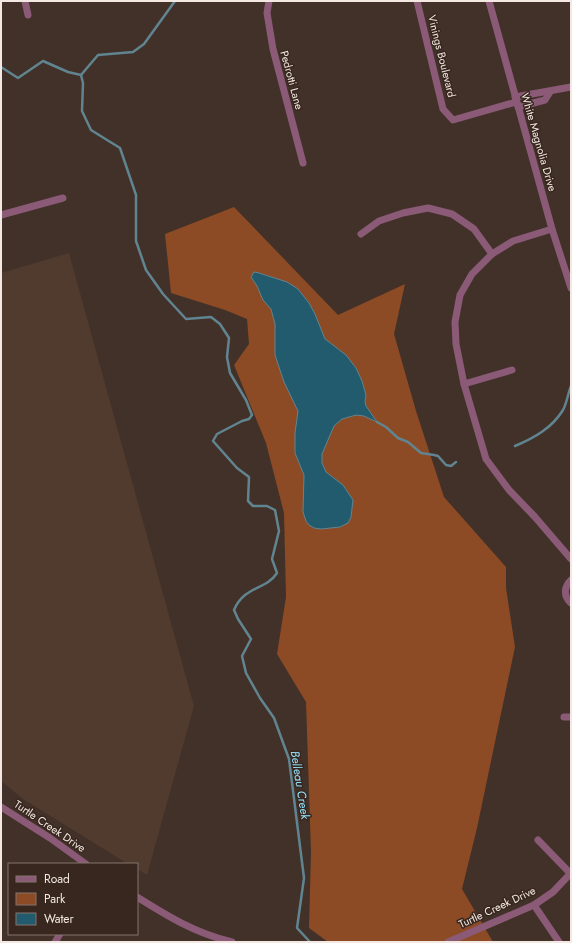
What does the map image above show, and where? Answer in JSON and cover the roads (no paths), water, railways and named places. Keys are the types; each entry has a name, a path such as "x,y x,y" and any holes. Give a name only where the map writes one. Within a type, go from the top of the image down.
{"street":[{"path":"25,1 28,15"},
{"name":"Pedrotti Lane","path":"269,1 267,13 272,49 303,163"},
{"name":"Vinings Boulevard","path":"417,1 443,109 453,120 516,102"},
{"name":"White Magnolia Drive","path":"489,1 552,229 571,288"},
{"path":"516,102 544,100 550,92 571,87"},
{"path":"1,215 63,198"},
{"path":"361,234 379,221 403,213 428,208 452,214 474,229 492,254"},
{"path":"552,229 514,241 492,254 472,274 460,295 455,322 456,344 464,384 486,459 508,490 535,517 571,558"},
{"path":"464,384 512,370"},
{"path":"571,580 566,586 565,590 566,597 571,603"},
{"name":"Turtle Creek Drive","path":"1,807 85,863"},
{"path":"538,840 571,873"},
{"name":"Turtle Creek Drive","path":"448,942 534,905 553,892 571,873"},
{"path":"138,898 175,921 210,936 232,942"},
{"path":"534,905 559,942"}],"water":[{"path":"254,272 287,282 298,289 309,303 315,314 325,339 346,355 356,368 366,395 366,406 377,422 364,416 356,415 342,419 334,426 322,454 322,463 326,472 343,485 353,500 351,517 348,523 340,527 321,529 314,528 306,521 303,512 304,475 295,453 295,433 298,411 284,382 275,355 275,324 271,309 263,300 251,277"}],"waterway":[{"path":"81,75 98,55 133,52 144,44 175,1"},
{"name":"Belleau Creek","path":"1,67 18,78 43,61 68,72 81,75"},
{"name":"Belleau Creek","path":"81,75 83,83 82,111 91,130 120,148 136,195 136,241 146,270 163,294 186,319 211,317 220,324 229,338 227,357 230,373 246,400 252,415 249,419 217,434 213,441 237,468 249,477 248,501 253,506 267,506 275,510 279,531 272,559 277,573 267,583 243,596 234,610 251,639 242,656 246,673 260,698 274,718 289,759 304,878 297,928 310,942"},
{"path":"515,446 536,436 554,422 563,410 571,386"},
{"path":"377,422 386,427 398,438 408,442 421,453 438,456 446,465 451,466 456,462"}]}
